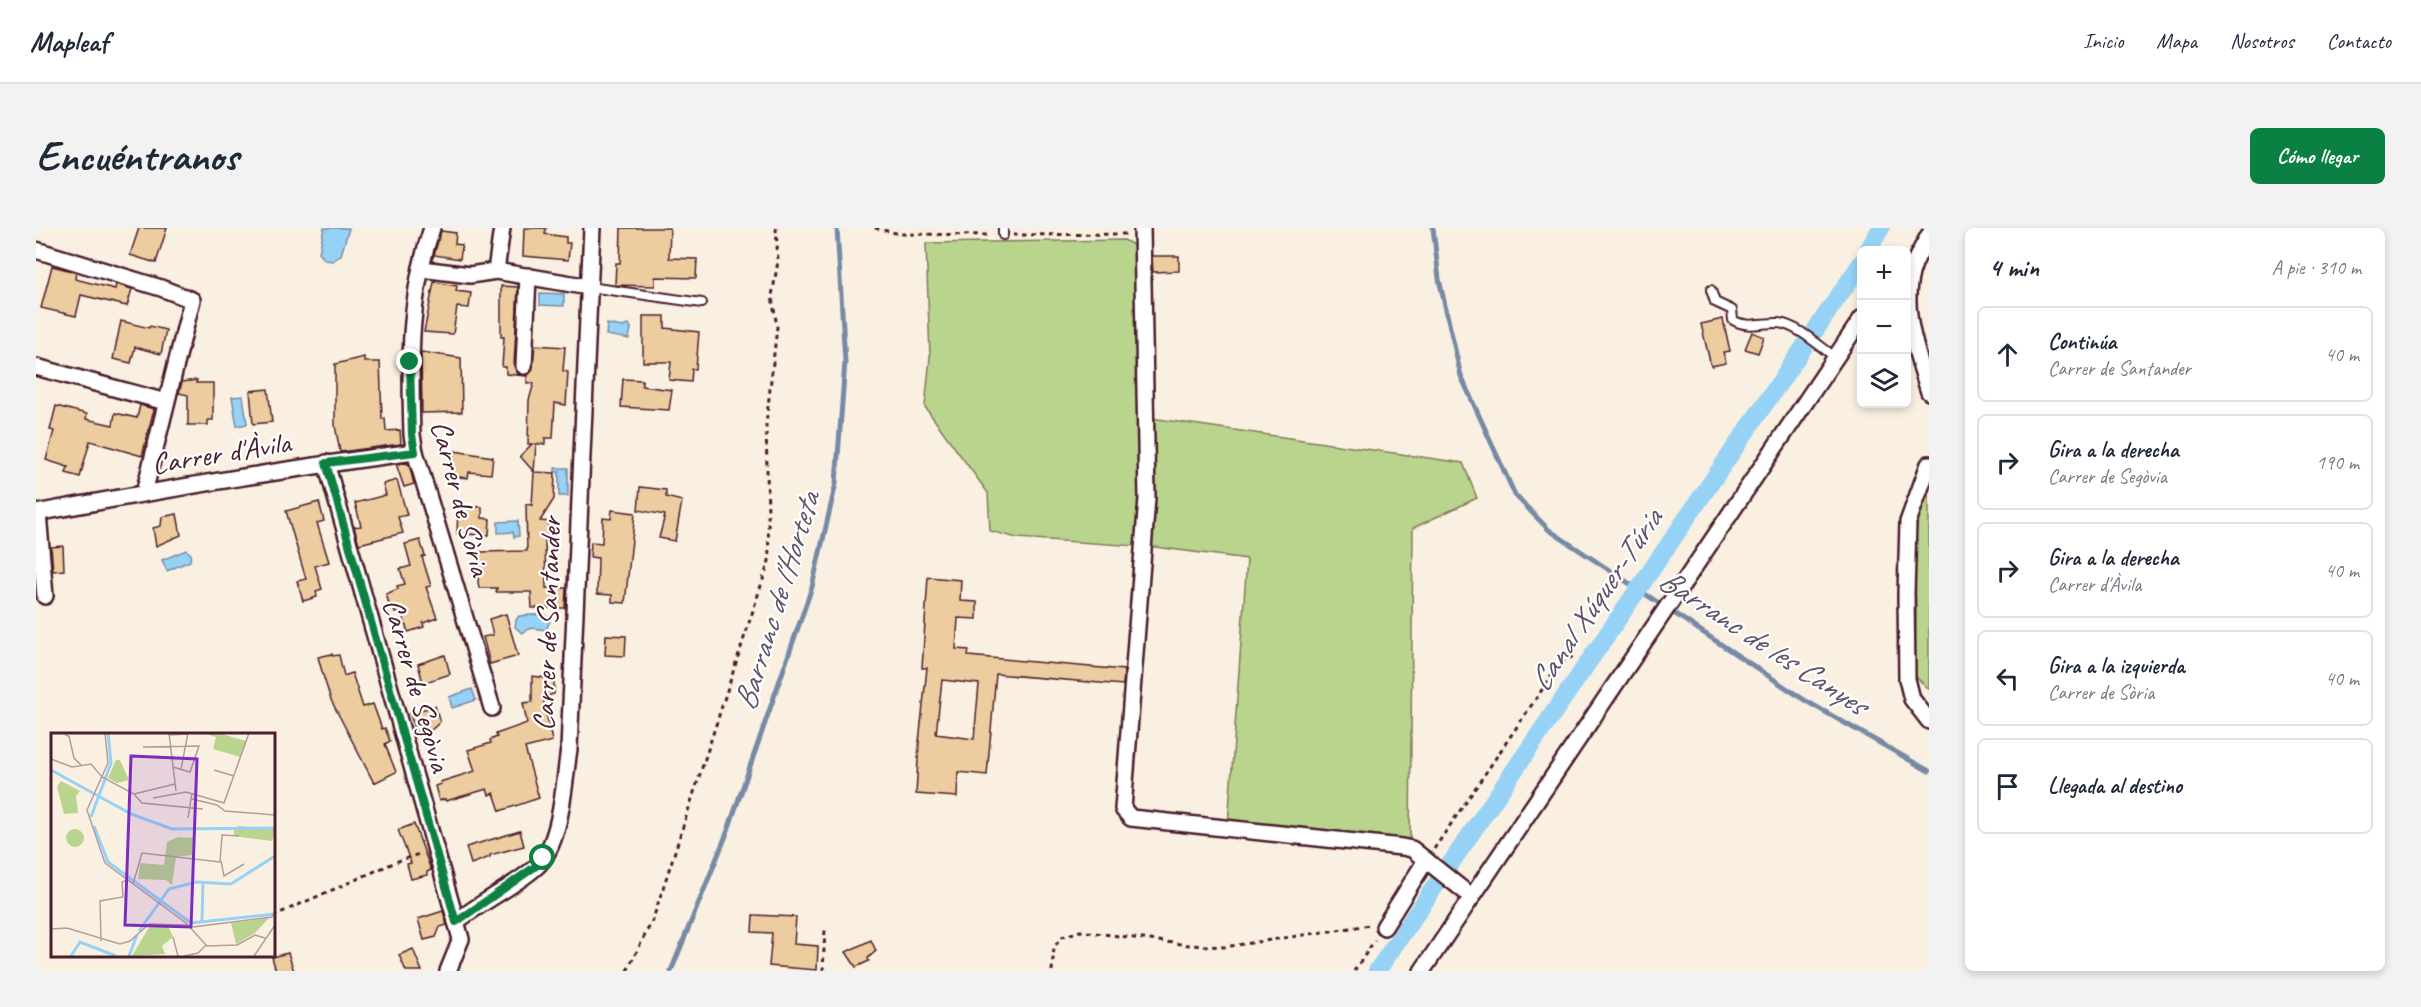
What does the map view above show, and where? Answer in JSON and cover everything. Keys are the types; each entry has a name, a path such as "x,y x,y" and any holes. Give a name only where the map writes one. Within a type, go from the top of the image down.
{"street":[{"name":"Carrer de Sòria","path":"432,228 421,269 410,333 412,435 415,452 492,708"},
{"path":"496,271 502,228"},
{"name":"Carrer de Santander","path":"456,922 536,866 552,840 559,813 569,749 592,228"},
{"path":"1142,228 1147,498 1123,809 1131,818 1412,849 1472,897"},
{"path":"1911,254 1929,235"},
{"path":"1929,235 1913,266 1909,293 1910,325 1929,392"},
{"path":"36,250 161,288 192,300 144,493"},
{"path":"421,269 470,275 496,271 589,287"},
{"path":"524,366 528,276"},
{"path":"1425,969 1857,325"},
{"path":"36,367 166,402"},
{"name":"Carrer d'Àvila","path":"37,513 326,463 415,452"},
{"name":"Carrer de Segòvia","path":"326,463 456,922"},
{"path":"1929,464 1908,522 1906,594 1907,679 1912,699 1929,720"},
{"path":"37,513 45,596"},
{"path":"1385,924 1429,862"},
{"path":"448,971 461,939 456,922"}],"lane":[{"path":"589,287 702,303"},
{"path":"1711,290 1715,302 1732,310 1733,320 1741,325 1780,323 1793,328 1835,357"}],"path":[{"path":"627,971 653,919 769,561 766,424 777,327 772,296 778,261 776,228"},
{"path":"1429,862 1554,672 1565,660 1574,656"},
{"path":"274,916 398,861 435,849"},
{"path":"1052,971 1054,947 1062,937 1080,931 1189,945 1224,947 1385,924"},
{"path":"1354,971 1385,924"},
{"path":"823,971 825,929"}],"green space":[{"path":"1124,240 1139,248 1142,498 1138,546 1017,538 990,531 988,493 925,407 930,357 926,243"},
{"path":"1151,418 1463,463 1477,498 1413,528 1410,840 1228,824 1247,559 1148,546"},
{"path":"1929,487 1929,689 1915,676 1915,545 1919,516"}],"water":[{"path":"324,228 349,228 341,255 333,261 325,260 319,253"},
{"path":"540,293 564,294 564,306 540,305"},
{"path":"607,324 623,327 629,324 631,328 629,339 606,335"},
{"path":"243,396 247,424 237,426 232,397"},
{"path":"555,468 568,468 568,496 559,496 559,472 555,472"},
{"path":"518,521 519,536 514,537 513,532 498,533 498,522"},
{"path":"186,550 191,554 190,561 167,571 162,560"},
{"path":"544,614 550,621 546,630 531,628 522,633 515,627 519,616"},
{"path":"472,689 476,700 452,708 449,697"}],"building":[{"path":"139,228 167,228 156,263 130,255"},
{"path":"524,228 546,228 545,234 566,237 566,243 570,243 568,260 523,256"},
{"path":"621,228 670,228 669,258 697,259 696,278 655,277 655,286 615,285 616,263 620,263"},
{"path":"441,231 456,233 455,244 462,245 460,259 434,255"},
{"path":"1152,256 1179,256 1179,271 1153,272"},
{"path":"52,266 76,272 75,279 115,289 116,284 132,289 127,306 81,295 76,316 41,308"},
{"path":"434,282 457,286 456,291 471,293 469,308 457,307 453,334 424,332"},
{"path":"501,286 518,287 514,366 518,374 528,375 532,371 535,345 565,347 563,371 568,372 566,405 555,403 553,438 545,438 545,444 536,444 534,472 520,456 532,444 528,444 529,400 534,383 527,383 527,376 506,374 506,367 502,367 504,337 501,337"},
{"path":"643,316 665,316 665,328 699,332 696,369 692,369 691,382 669,380 671,362 643,362"},
{"path":"1723,319 1730,351 1723,352 1726,363 1711,366 1701,324"},
{"path":"121,321 166,330 161,354 135,347 131,363 113,359"},
{"path":"1752,332 1764,337 1758,353 1745,349"},
{"path":"421,352 461,358 462,412 422,413"},
{"path":"364,357 364,362 380,362 382,419 385,418 386,431 400,430 401,444 340,452 335,425 335,364"},
{"path":"623,379 642,380 642,386 672,390 669,410 621,407"},
{"path":"197,380 196,383 213,383 213,420 208,420 208,425 188,425 188,395 179,393 182,382"},
{"path":"268,389 272,422 253,424 250,391"},
{"path":"140,405 154,409 142,456 90,441 80,477 66,473 68,467 46,460 54,431 50,430 56,406 87,414 86,419 113,425 115,413 137,418"},
{"path":"454,451 493,457 491,474 469,472 468,478 450,476"},
{"path":"396,464 409,464 414,484 404,487"},
{"path":"534,472 555,473 554,499 540,521 549,522 547,541 545,541 546,588 566,588 565,608 532,608 531,592 496,592 497,588 479,588 479,552 527,551 526,504 532,505"},
{"path":"397,480 407,515 398,517 403,533 359,544 354,527 361,526 355,503 386,495 383,484"},
{"path":"640,487 666,490 666,497 682,501 675,541 659,538 665,515 638,510"},
{"path":"319,502 324,521 317,523 329,562 315,566 322,589 316,591 317,597 303,601 297,581 306,579 286,511"},
{"path":"458,506 482,507 482,518 490,519 489,535 457,534"},
{"path":"612,510 635,513 625,603 612,602 612,595 597,594 598,558 590,557 591,542 602,543 603,518 611,519"},
{"path":"177,514 181,535 156,546 153,528 161,526 162,517"},
{"path":"420,540 425,556 422,557 431,586 426,587 437,618 423,623 424,627 408,632 401,611 395,613 393,606 390,607 386,594 398,589 397,586 405,584 400,569 411,566 405,544"},
{"path":"63,546 64,570 53,571 51,547"},
{"path":"928,577 961,580 960,601 977,602 977,619 958,618 956,649 969,650 968,656 1124,670 1123,685 996,674 987,775 958,772 957,797 916,794 927,668 922,668","holes":["942,680 979,684 974,739 936,734"]},
{"path":"506,614 518,656 490,664 483,637 493,635 489,619"},
{"path":"606,635 626,636 625,656 605,655"},
{"path":"332,654 332,656 339,655 344,676 352,673 363,707 373,704 382,729 385,728 390,741 385,744 396,772 374,783 331,700 318,657"},
{"path":"445,655 450,674 423,683 418,664"},
{"path":"532,676 554,679 554,694 543,697 552,741 525,748 539,798 500,811 494,793 489,795 487,789 439,801 435,786 441,784 440,782 475,771 468,750 491,743 490,740 497,737 496,734 527,723 523,703 532,702"},
{"path":"435,706 440,722 429,732 415,732 410,713"},
{"path":"414,824 431,870 427,872 427,875 411,879 407,864 411,863 398,830"},
{"path":"520,831 524,846 490,855 490,857 471,864 466,847"},
{"path":"443,911 447,925 440,927 436,937 424,940 418,919"},
{"path":"753,915 796,917 794,944 818,946 817,970 769,966 772,933 752,932"},
{"path":"871,940 876,951 868,958 869,961 856,967 846,952"},
{"path":"413,949 422,971 406,971 399,955"},
{"path":"288,953 294,971 276,971 272,957"}],"waterway":[{"name":"Barranc de l'Horteta","path":"671,971 727,833 812,587 836,483 845,362 837,228"},
{"name":"Barranc de les Canyes","path":"1433,228 1439,279 1461,376 1515,495 1549,530 1806,701 1929,771"},
{"name":"Canal Xúquer-Túria","path":"1870,246 1881,228"},
{"name":"Canal Xúquer-Túria","path":"1377,971 1857,269"}],"route":[{"path":"410,362 412,435 415,452 326,463 456,922 536,866 543,858"}]}
